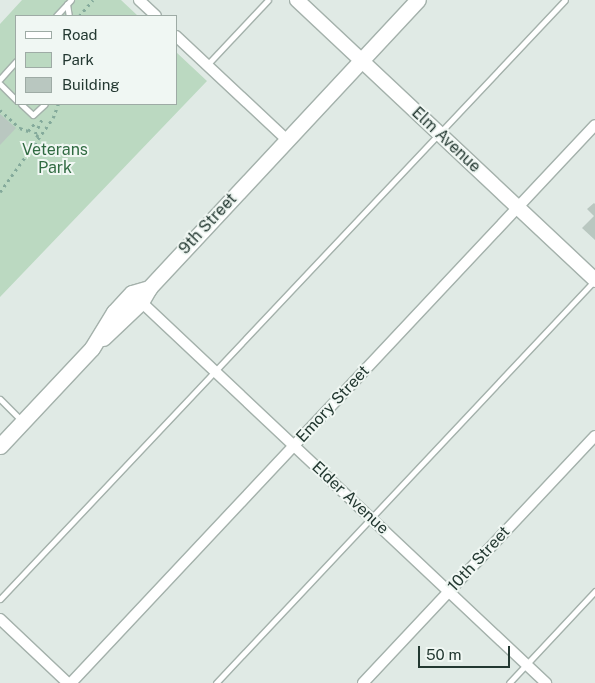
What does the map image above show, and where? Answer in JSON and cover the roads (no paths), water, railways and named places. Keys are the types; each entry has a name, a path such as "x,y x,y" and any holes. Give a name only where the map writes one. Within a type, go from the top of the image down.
{"main road":[{"name":"9th Street","path":"136,297 149,288 418,0"},
{"path":"0,446 92,348 114,312 136,297"}],"street":[{"path":"139,0 155,15"},
{"name":"Elm Avenue","path":"297,0 595,280"},
{"path":"178,38 287,140"},
{"name":"Emory Street","path":"70,683 595,125"},
{"name":"Elder Avenue","path":"136,297 546,683"},
{"name":"10th Street","path":"363,683 595,436"},
{"path":"0,619 70,683"}],"lane":[{"path":"207,65 268,0"},
{"path":"0,599 565,0"},
{"path":"57,15 69,2"},
{"path":"69,2 69,15"},
{"path":"0,79 15,62"},
{"path":"0,84 15,99"},
{"path":"22,105 33,115 44,105"},
{"path":"216,683 595,280"},
{"path":"0,399 23,422"},
{"path":"509,683 595,591"}],"park label":[{"name":"Veterans Park","path":"55,159"}]}
